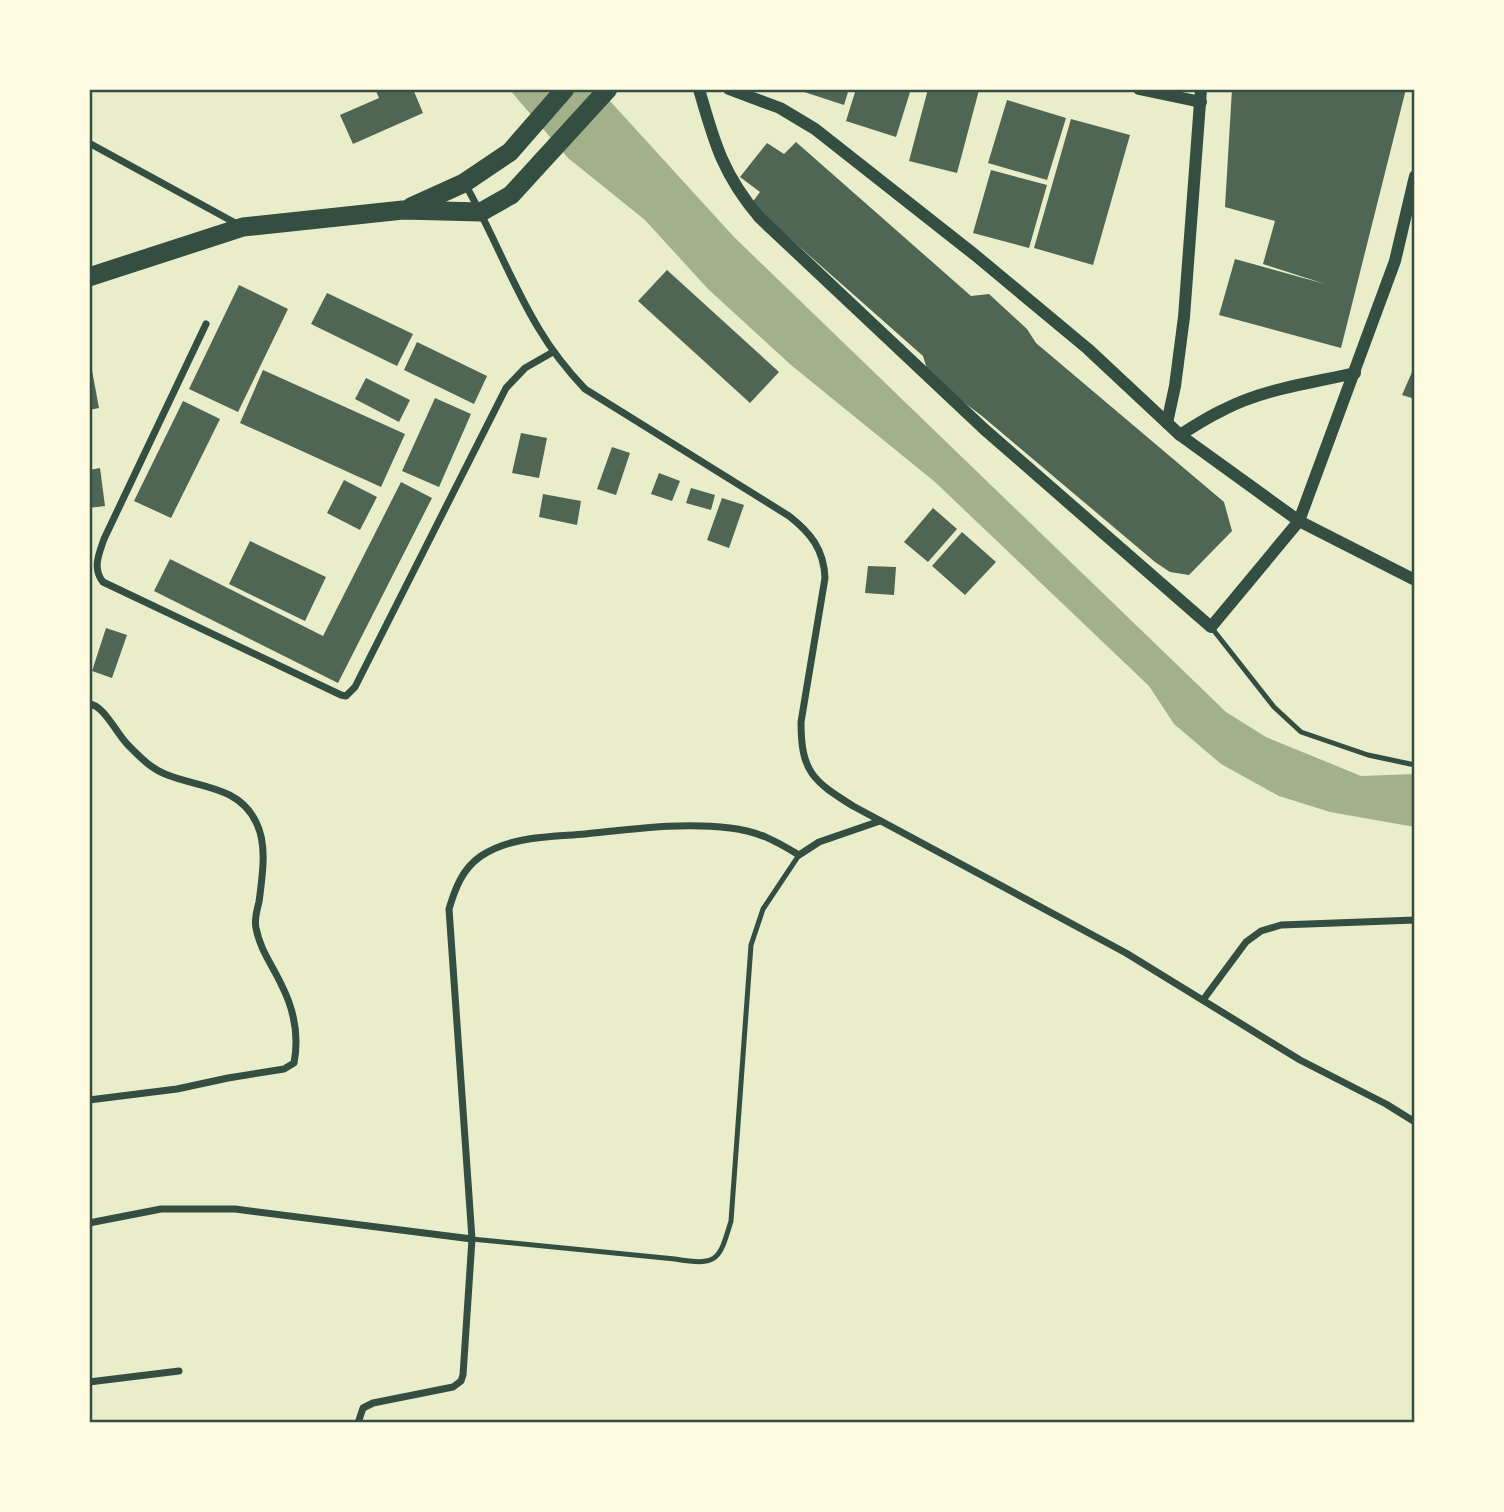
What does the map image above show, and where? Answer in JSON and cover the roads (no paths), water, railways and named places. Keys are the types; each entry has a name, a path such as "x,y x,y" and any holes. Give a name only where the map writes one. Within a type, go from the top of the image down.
{"highway":[{"path":"403,210 464,183 510,152 565,89"},
{"path":"89,277 243,227 403,210 481,212 511,195 608,89"}],"street":[{"path":"699,89 714,144 722,161 741,196 760,218 984,429 1211,627 1299,521 1395,261 1415,176"},
{"path":"729,89 780,108 815,129 1088,349 1180,435 1299,521 1415,580"},
{"path":"1139,89 1201,95 1184,317 1167,423"},
{"path":"89,143 243,227"},
{"path":"464,183 538,328 553,352 585,389 789,516 811,535 822,555 825,578 801,722 802,753 806,765 820,786 1126,953 1300,1060 1415,1122"},
{"path":"206,324 104,539 97,560 98,574 103,582 115,588 346,696 355,687 506,388 525,368 553,352"},
{"path":"1180,435 1224,409 1247,400 1355,373"},
{"path":"89,704 97,705 102,710 119,736 148,764 166,775 202,784 240,800 256,821 262,846 255,923 259,942 282,985 294,1015 296,1056 294,1063 284,1069 177,1089 89,1100"},
{"path":"358,1423 363,1408 373,1403 453,1387 461,1381 464,1365 472,1239 449,909 457,881 478,858 503,845 522,840 668,825 732,828 767,836 799,855 819,842 880,821"},
{"path":"1203,1000 1246,942 1261,931 1281,925 1415,920"},
{"path":"89,1223 161,1209 235,1209 472,1239"},
{"path":"89,1382 179,1371"}],"lane":[{"path":"1211,627 1274,707 1301,732 1368,755 1415,765"},
{"path":"472,1239 675,1259 701,1264 714,1260 723,1248 731,1221 751,944 763,909 799,855"}]}
